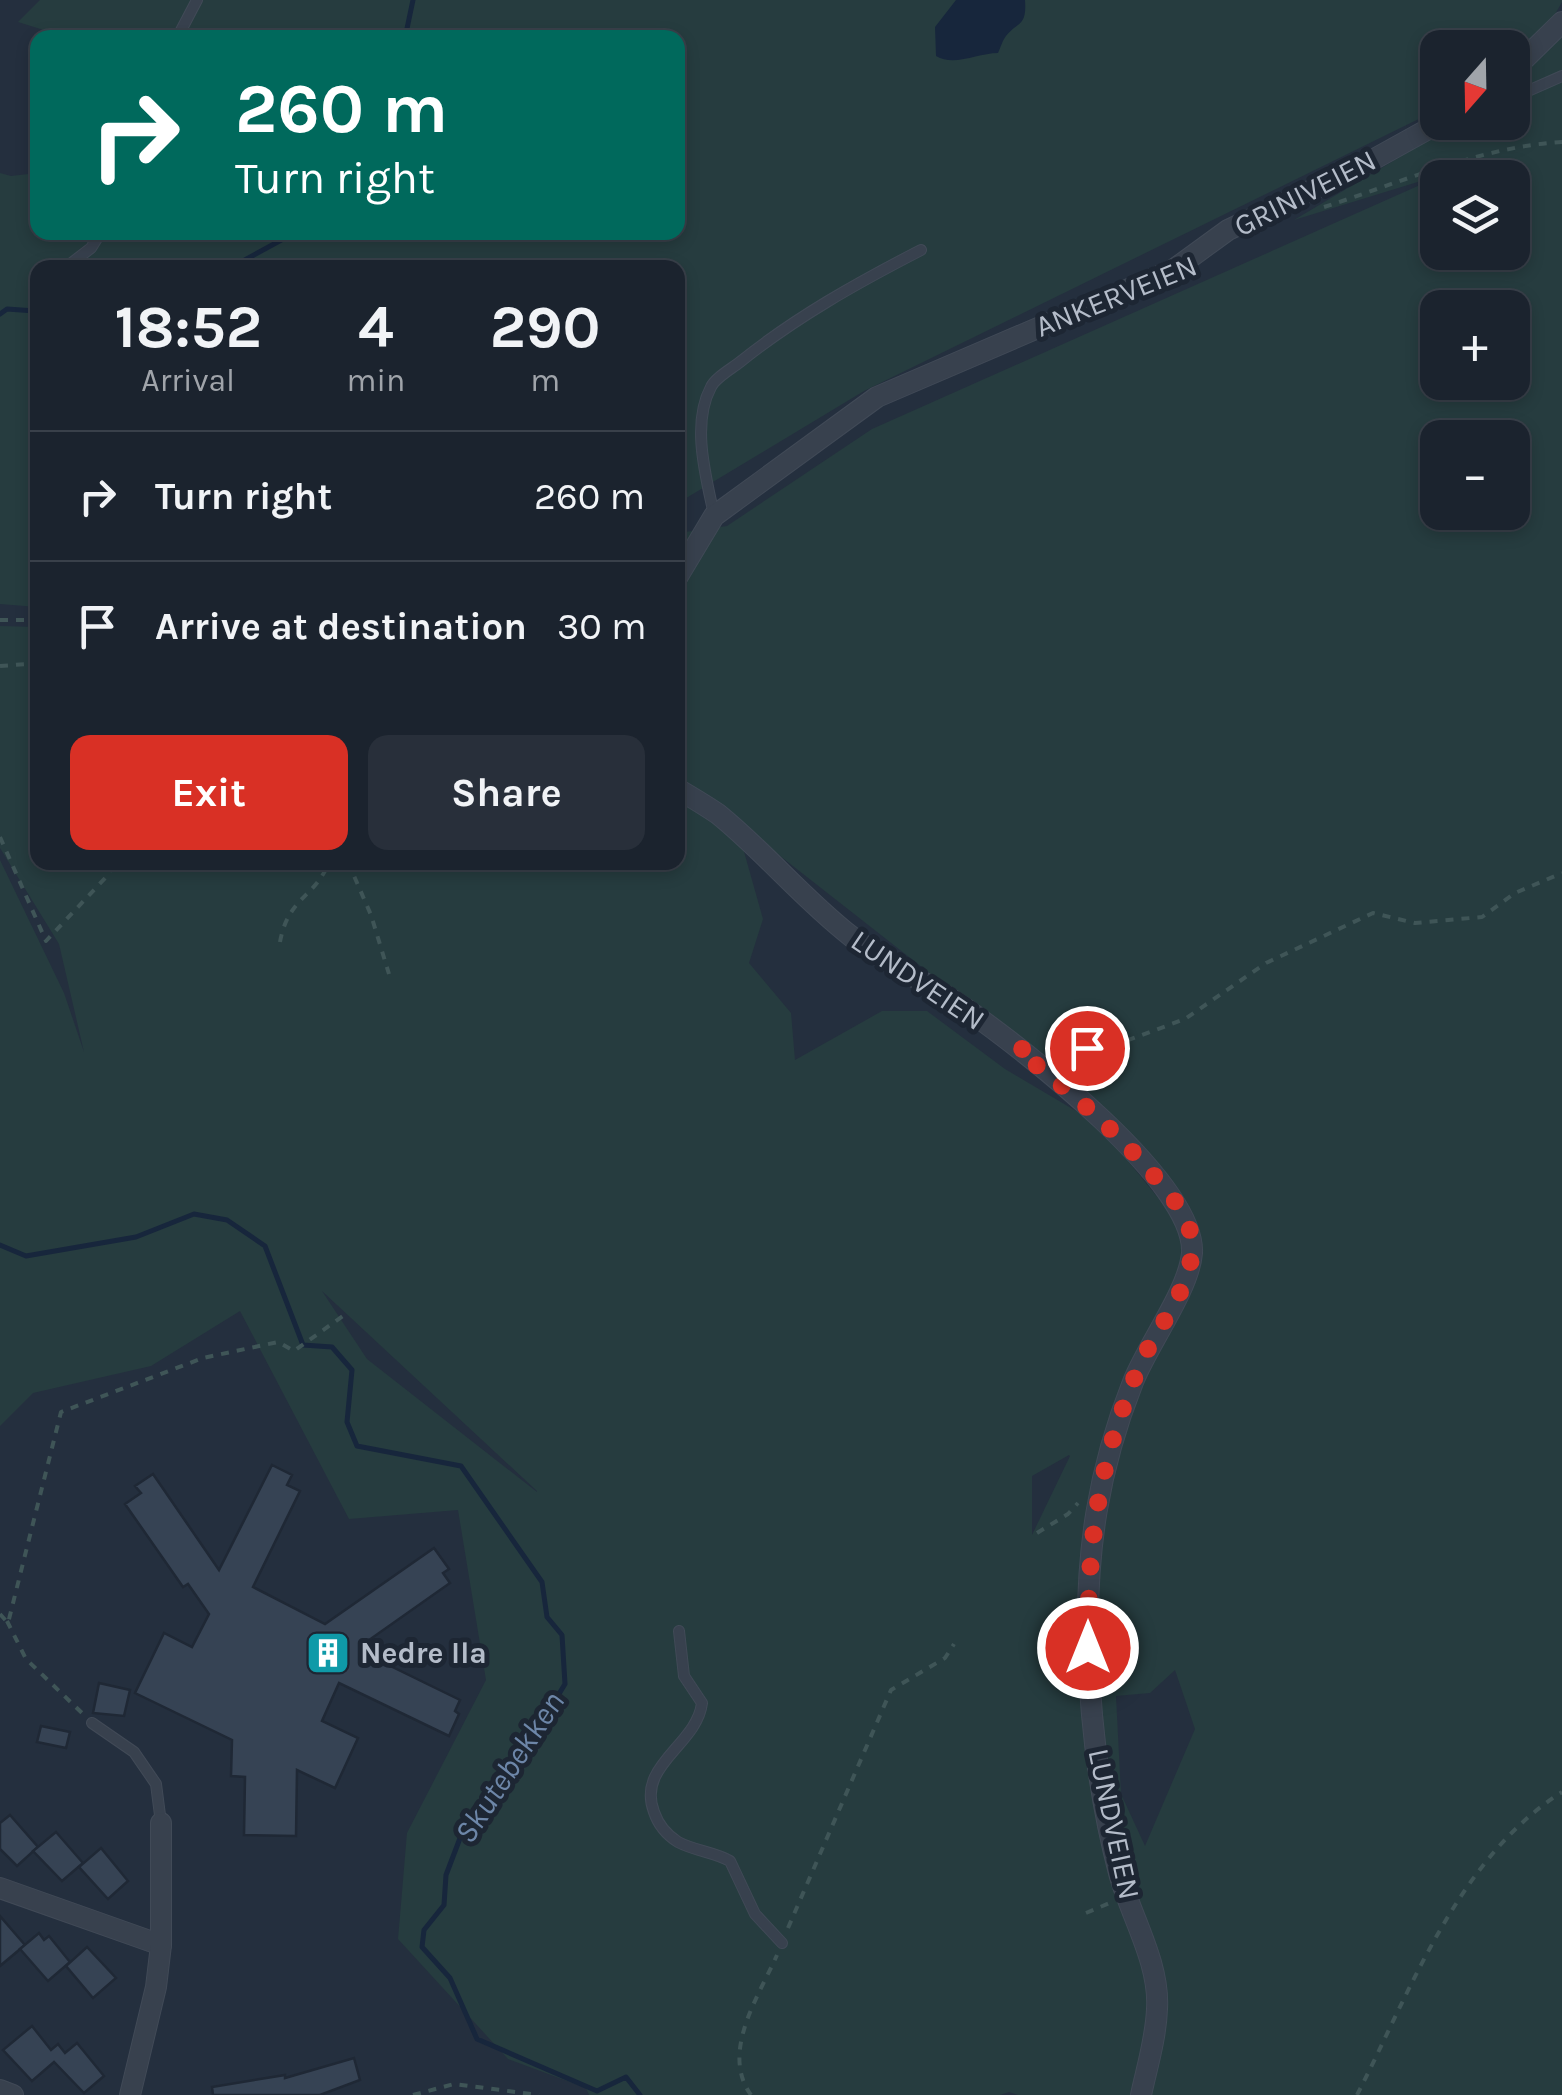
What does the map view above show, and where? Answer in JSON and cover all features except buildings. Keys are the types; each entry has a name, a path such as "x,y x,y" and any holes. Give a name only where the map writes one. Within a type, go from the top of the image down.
{"street":[{"path":"1530,53 1562,22"},
{"name":"GRINIVEIEN","path":"1172,270 1228,230 1420,134"},
{"name":"ANKERVEIEN","path":"710,520 877,397 1172,270"},
{"path":"685,564 710,520"},
{"name":"LUNDVEIEN","path":"685,793 717,814 854,938 966,1009 1112,1127 1172,1196 1189,1228 1192,1253 1184,1284 1133,1382 1099,1490 1090,1542 1091,1701 1104,1803 1125,1896 1155,1980 1158,2008 1142,2095"},
{"path":"130,2095 156,1988 161,1945 161,1823"},
{"path":"0,1888 161,1945"},
{"path":"0,2090 13,2095"}],"lane":[{"path":"181,30 196,0"},
{"path":"1530,90 1562,76"},
{"path":"75,260 96,240"},
{"path":"710,520 702,425 711,385 780,330 852,285 922,250"},
{"path":"680,1631 684,1676 702,1702 700,1719 652,1778 652,1806 659,1824 676,1840 730,1861 756,1914 782,1943"},
{"path":"92,1724 134,1752 156,1784 161,1823"}],"path":[{"path":"1322,208 1463,162 1562,142"},
{"path":"0,620 30,620"},
{"path":"0,666 30,666"},
{"path":"0,837 46,941 110,870"},
{"path":"280,942 290,910 326,870"},
{"path":"351,870 390,974"},
{"path":"1016,1049 1087,1048 1124,1042 1184,1019 1266,962 1374,913 1415,923 1482,917 1515,894 1562,873"},
{"path":"8,1623 61,1412 203,1358 278,1342 294,1351 347,1313"},
{"path":"1037,1533 1099,1490"},
{"path":"0,1613 26,1658 92,1724"},
{"path":"751,2095 741,2072 742,2036 891,1690 945,1658 954,1644"},
{"path":"1358,2095 1441,1930 1485,1862 1543,1804 1562,1792"},
{"path":"1086,1913 1125,1896"},
{"path":"413,2095 454,2084 539,2095"}],"green space":[{"path":"40,0 1562,0 1550,23 1530,39 1530,30 1420,30 1420,118 864,391 685,499 685,260 30,260 30,606 0,604 0,173 30,174 30,240 685,240 685,30 44,30 18,22"},
{"path":"1562,37 1562,2095 589,2095 586,2088 508,2059 398,1939 407,1833 486,1680 458,1510 349,1519 240,1311 151,1366 33,1393 0,1426 0,860 64,993 84,1052 59,944 0,848 0,626 30,627 30,870 685,870 685,793 741,841 763,919 749,963 791,1013 795,1060 882,1011 927,1011 1005,1069 1098,1124 1163,1204 1170,1198 1052,1069 685,781 685,532 727,526 872,429 1420,185 1420,270 1530,270 1530,160 1420,160 1420,181 1294,220 1428,140 1530,140 1530,68","holes":["322,1291 537,1492 367,1359","1070,1456 1032,1535 1032,1476","1175,1670 1195,1729 1145,1846 1121,1794 1116,1696 1150,1693"]}],"water":[{"path":"956,0 1025,0 1025,15 998,53 943,59 936,56 935,27"}],"waterway":[{"path":"407,30 413,0"},
{"path":"245,260 281,240"},
{"path":"0,314 7,309 30,311"},
{"name":"Skutebekken","path":"0,1245 26,1256 136,1237 194,1214 227,1220 265,1246 303,1345 332,1347 352,1370 347,1422 357,1446 461,1466 542,1582 547,1617 562,1635 565,1684 513,1770 462,1833 446,1875 444,1905 424,1930 422,1947 450,1978 477,2039 597,2091 626,2077 640,2095"}],"place":[{"name":"Nedre Ila","path":"328,1653"}],"route":[{"path":"1087,1048 1016,1049 1112,1127 1172,1196 1189,1228 1192,1253 1184,1284 1133,1382 1099,1490 1090,1542 1088,1648"}]}
